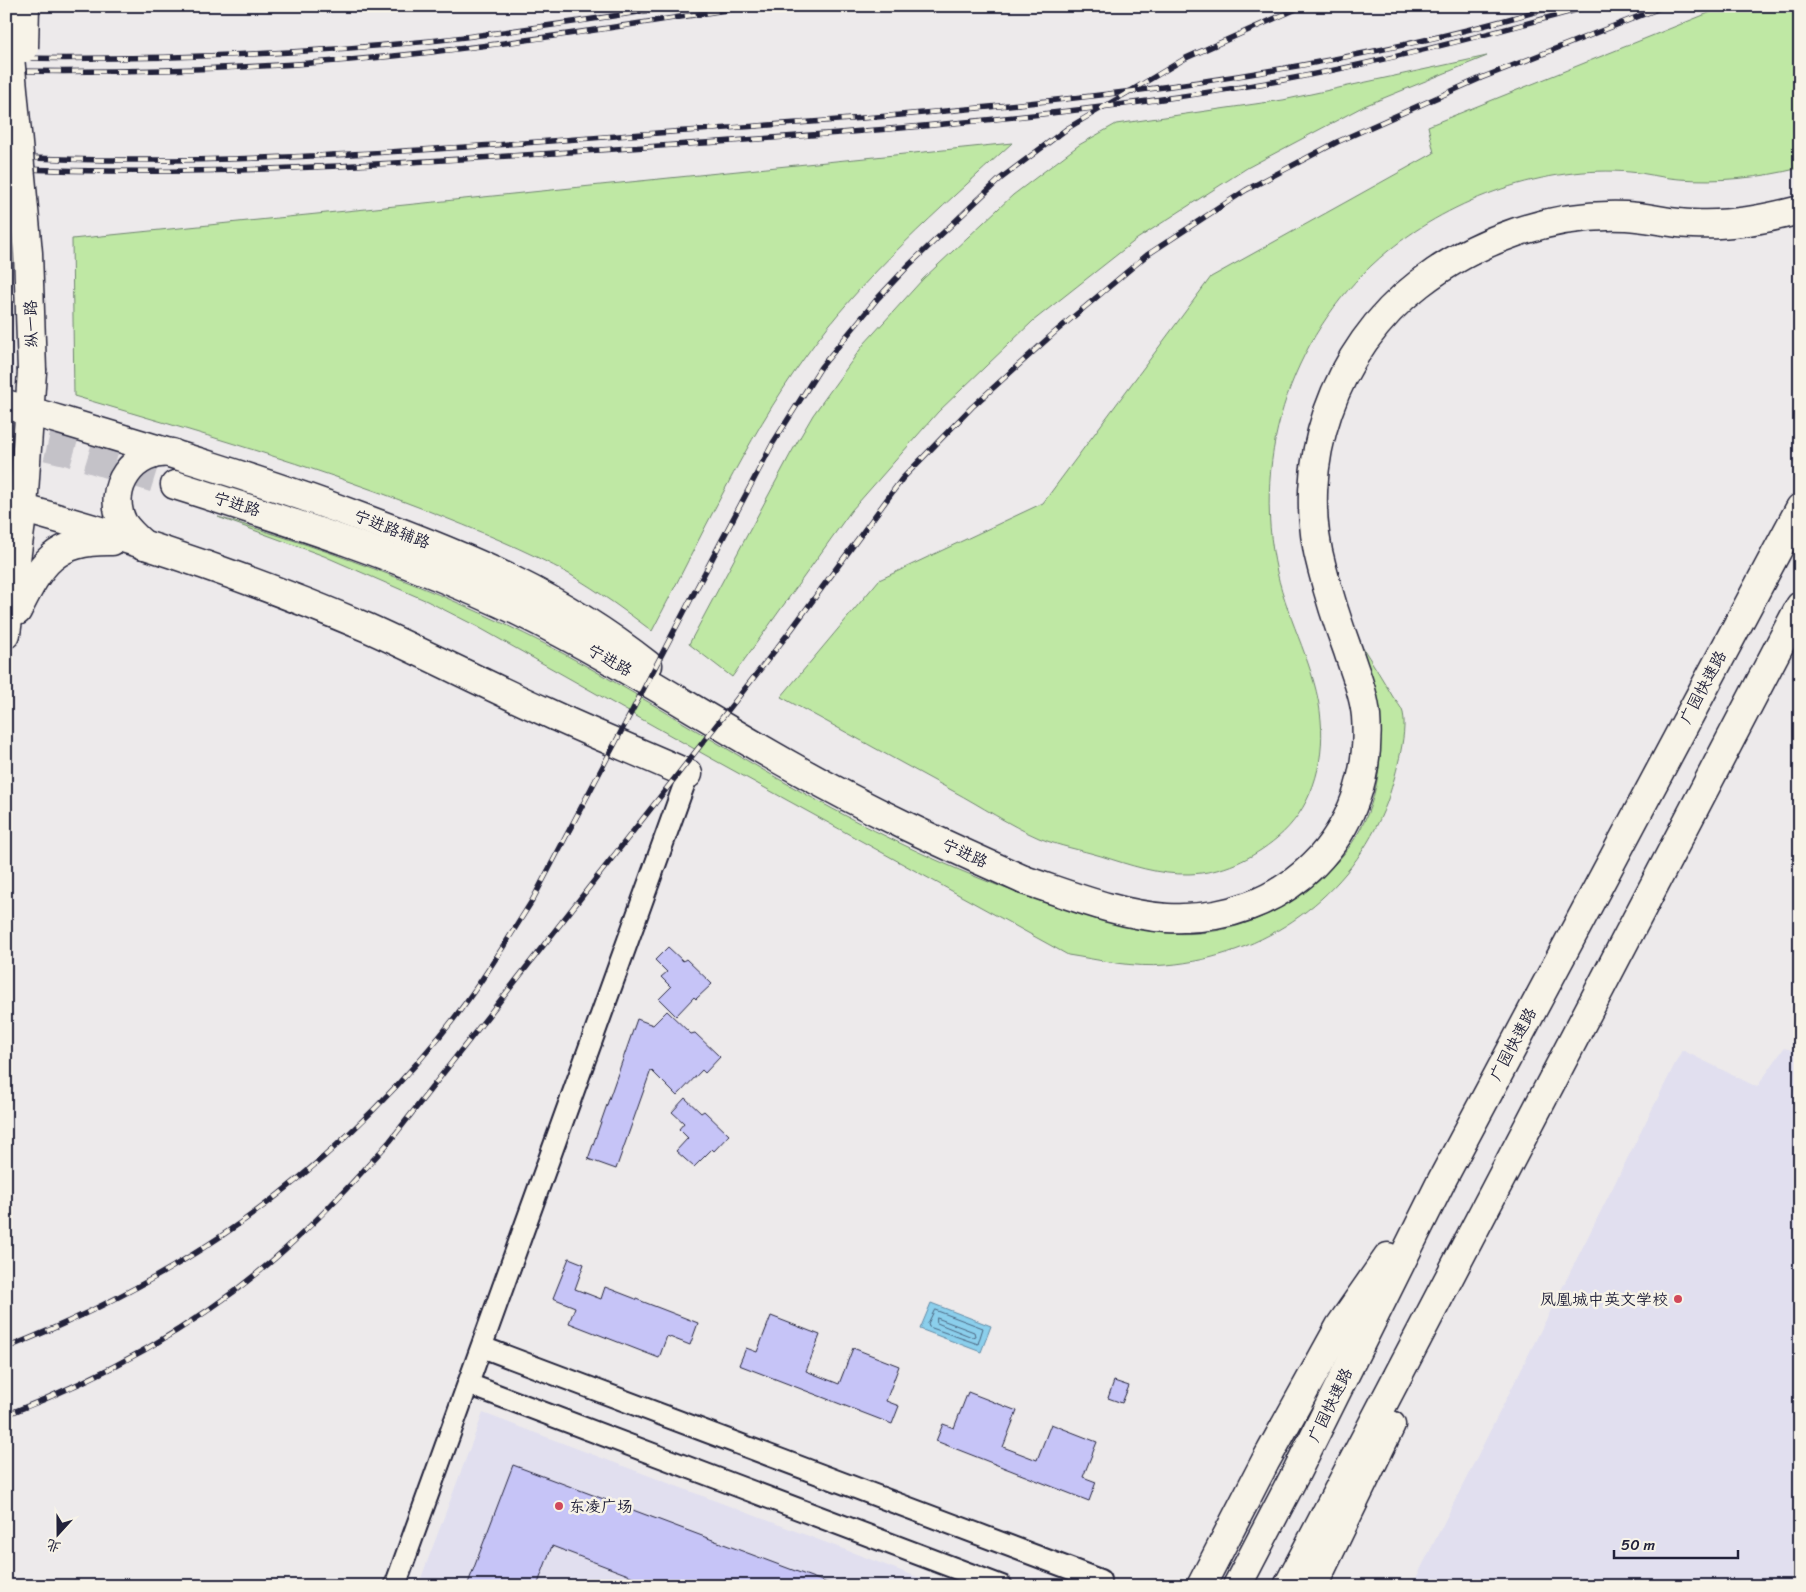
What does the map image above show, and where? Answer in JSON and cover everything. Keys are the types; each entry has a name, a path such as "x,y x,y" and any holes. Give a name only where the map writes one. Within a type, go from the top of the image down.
{"main road":[{"path":"19,145 25,6"},
{"name":"纵一路","path":"6,13 28,253 32,371 18,408 15,506 6,633"},
{"name":"宁进路","path":"175,485 351,541 465,587 576,641 849,798 1024,880 1131,912 1164,918 1197,918 1230,913 1261,902 1290,885 1316,864 1337,839 1352,810 1362,778 1367,746 1366,713 1359,681 1321,564 1314,509 1314,485 1319,445 1330,406 1346,370 1367,336 1393,306 1417,285 1472,250 1524,230 1563,220 1627,216 1693,224 1757,221 1800,210"},
{"name":"宁进路辅路","path":"18,408 176,454 340,509 510,577 556,601 599,628 737,735"},
{"path":"144,545 131,535 122,521 118,505 120,489 126,474 137,461 148,454 161,452 176,454"},
{"path":"15,506 144,545 224,572 367,628 546,713 688,774"},
{"name":"广园快速路","path":"1237,1586 1297,1472 1443,1178 1800,508"},
{"path":"6,633 32,580 46,561 66,547 89,541 144,545"},
{"path":"1288,1586 1800,606"},
{"path":"1313,1586 1390,1428 1526,1128"},
{"path":"1201,1586 1265,1462 1340,1326 1443,1178"}],"street":[{"path":"396,1586 688,774"},
{"path":"482,1346 1100,1580 1098,1586"},
{"path":"468,1384 1002,1586"}],"shaded area":[{"name":"凤凰城中英文学校","path":"1784,1048 1800,1052 1800,1586 1412,1586 1682,1050 1757,1087"},
{"name":"东凌广场","path":"483,1413 941,1586 418,1586"}],"green space":[{"path":"1726,6 1800,6 1800,168 1755,177 1709,180 1673,178 1630,172 1598,171 1534,180 1502,189 1441,215 1388,251 1355,282 1327,317 1304,355 1287,396 1275,438 1270,482 1270,527 1282,591 1314,682 1321,720 1321,753 1313,785 1299,814 1289,827 1267,846 1236,864 1225,868 1201,873 1178,874 1144,869 1054,843 1017,827 781,697 879,580 1043,503 1211,277 1434,153 1428,126"},
{"path":"1487,56 1364,106 1247,168 1137,239 1033,321 938,412 851,511 732,677 689,644 813,415 864,344 923,279 1013,195 1079,145 1116,124 1283,100"},
{"path":"1012,143 903,244 852,298 805,357 783,389 743,457 652,631 571,575 518,548 463,525 295,463 74,396 72,239"},
{"path":"218,517 352,560 482,613 587,666 771,775 896,841 981,879 1085,915 1133,928 1183,934 1220,930 1241,925 1279,908 1296,897 1313,885 1343,855 1359,832 1370,807 1377,780 1380,753 1380,725 1376,698 1370,671 1361,645 1402,711 1404,733 1400,758 1387,802 1371,836 1351,866 1328,893 1300,916 1270,935 1237,949 1202,960 1166,965 1129,964 1068,955 478,627 427,601 324,556"}],"water":[{"path":"931,1303 991,1326 981,1352 920,1329"}],"building":[{"path":"668,947 683,961 686,959 712,984 696,999 694,997 676,1016 659,999 671,987 661,977 667,972 655,960"},
{"path":"667,1011 691,1034 695,1033 720,1057 705,1073 702,1070 677,1096 651,1070 616,1169 588,1159 637,1019 653,1025"},
{"path":"685,1098 701,1113 704,1111 729,1135 714,1151 712,1149 694,1167 676,1151 688,1138 679,1129 684,1123 672,1112"},
{"path":"569,1258 584,1264 575,1289 601,1299 605,1287 698,1323 690,1345 667,1336 659,1358 569,1323 575,1307 553,1298"},
{"path":"771,1316 820,1335 806,1371 839,1384 853,1348 899,1366 886,1401 899,1406 892,1424 739,1365 746,1348 757,1352"},
{"path":"1114,1381 1129,1386 1122,1403 1108,1398"},
{"path":"968,1392 1017,1411 1003,1447 1037,1460 1051,1424 1097,1442 1083,1477 1096,1482 1089,1501 936,1441 943,1424 954,1428"},
{"name":"东凌广场","path":"513,1465 830,1584 830,1586 657,1586 552,1546 537,1586 467,1586"}],"tunnel":[{"path":"6,437 69,452 175,485"}],"railway":[{"path":"6,58 218,56 377,46 492,34 677,6"},
{"path":"6,71 166,70 326,62 512,42 752,6"},
{"path":"6,1348 69,1321 130,1291 188,1257 244,1220 296,1180 347,1136 395,1088 440,1036 477,987 532,901 773,443 821,367 878,298 909,265 1000,179 1068,128 1186,58 1303,6"},
{"path":"6,157 173,160 339,155 783,124 1006,105 1228,78 1338,59 1447,35 1555,6"},
{"path":"6,168 81,171 303,168 526,155 855,132 1025,116 1194,95 1317,74 1435,47 1590,6"},
{"path":"6,1415 84,1382 121,1363 194,1320 261,1270 331,1205 390,1141 791,630 902,479 972,407 1054,333 1147,255 1246,190 1337,142 1481,78 1665,6"}],"place":[{"name":"凤凰城中英文学校","path":"1678,1299"},
{"name":"东凌广场","path":"559,1506"}]}
